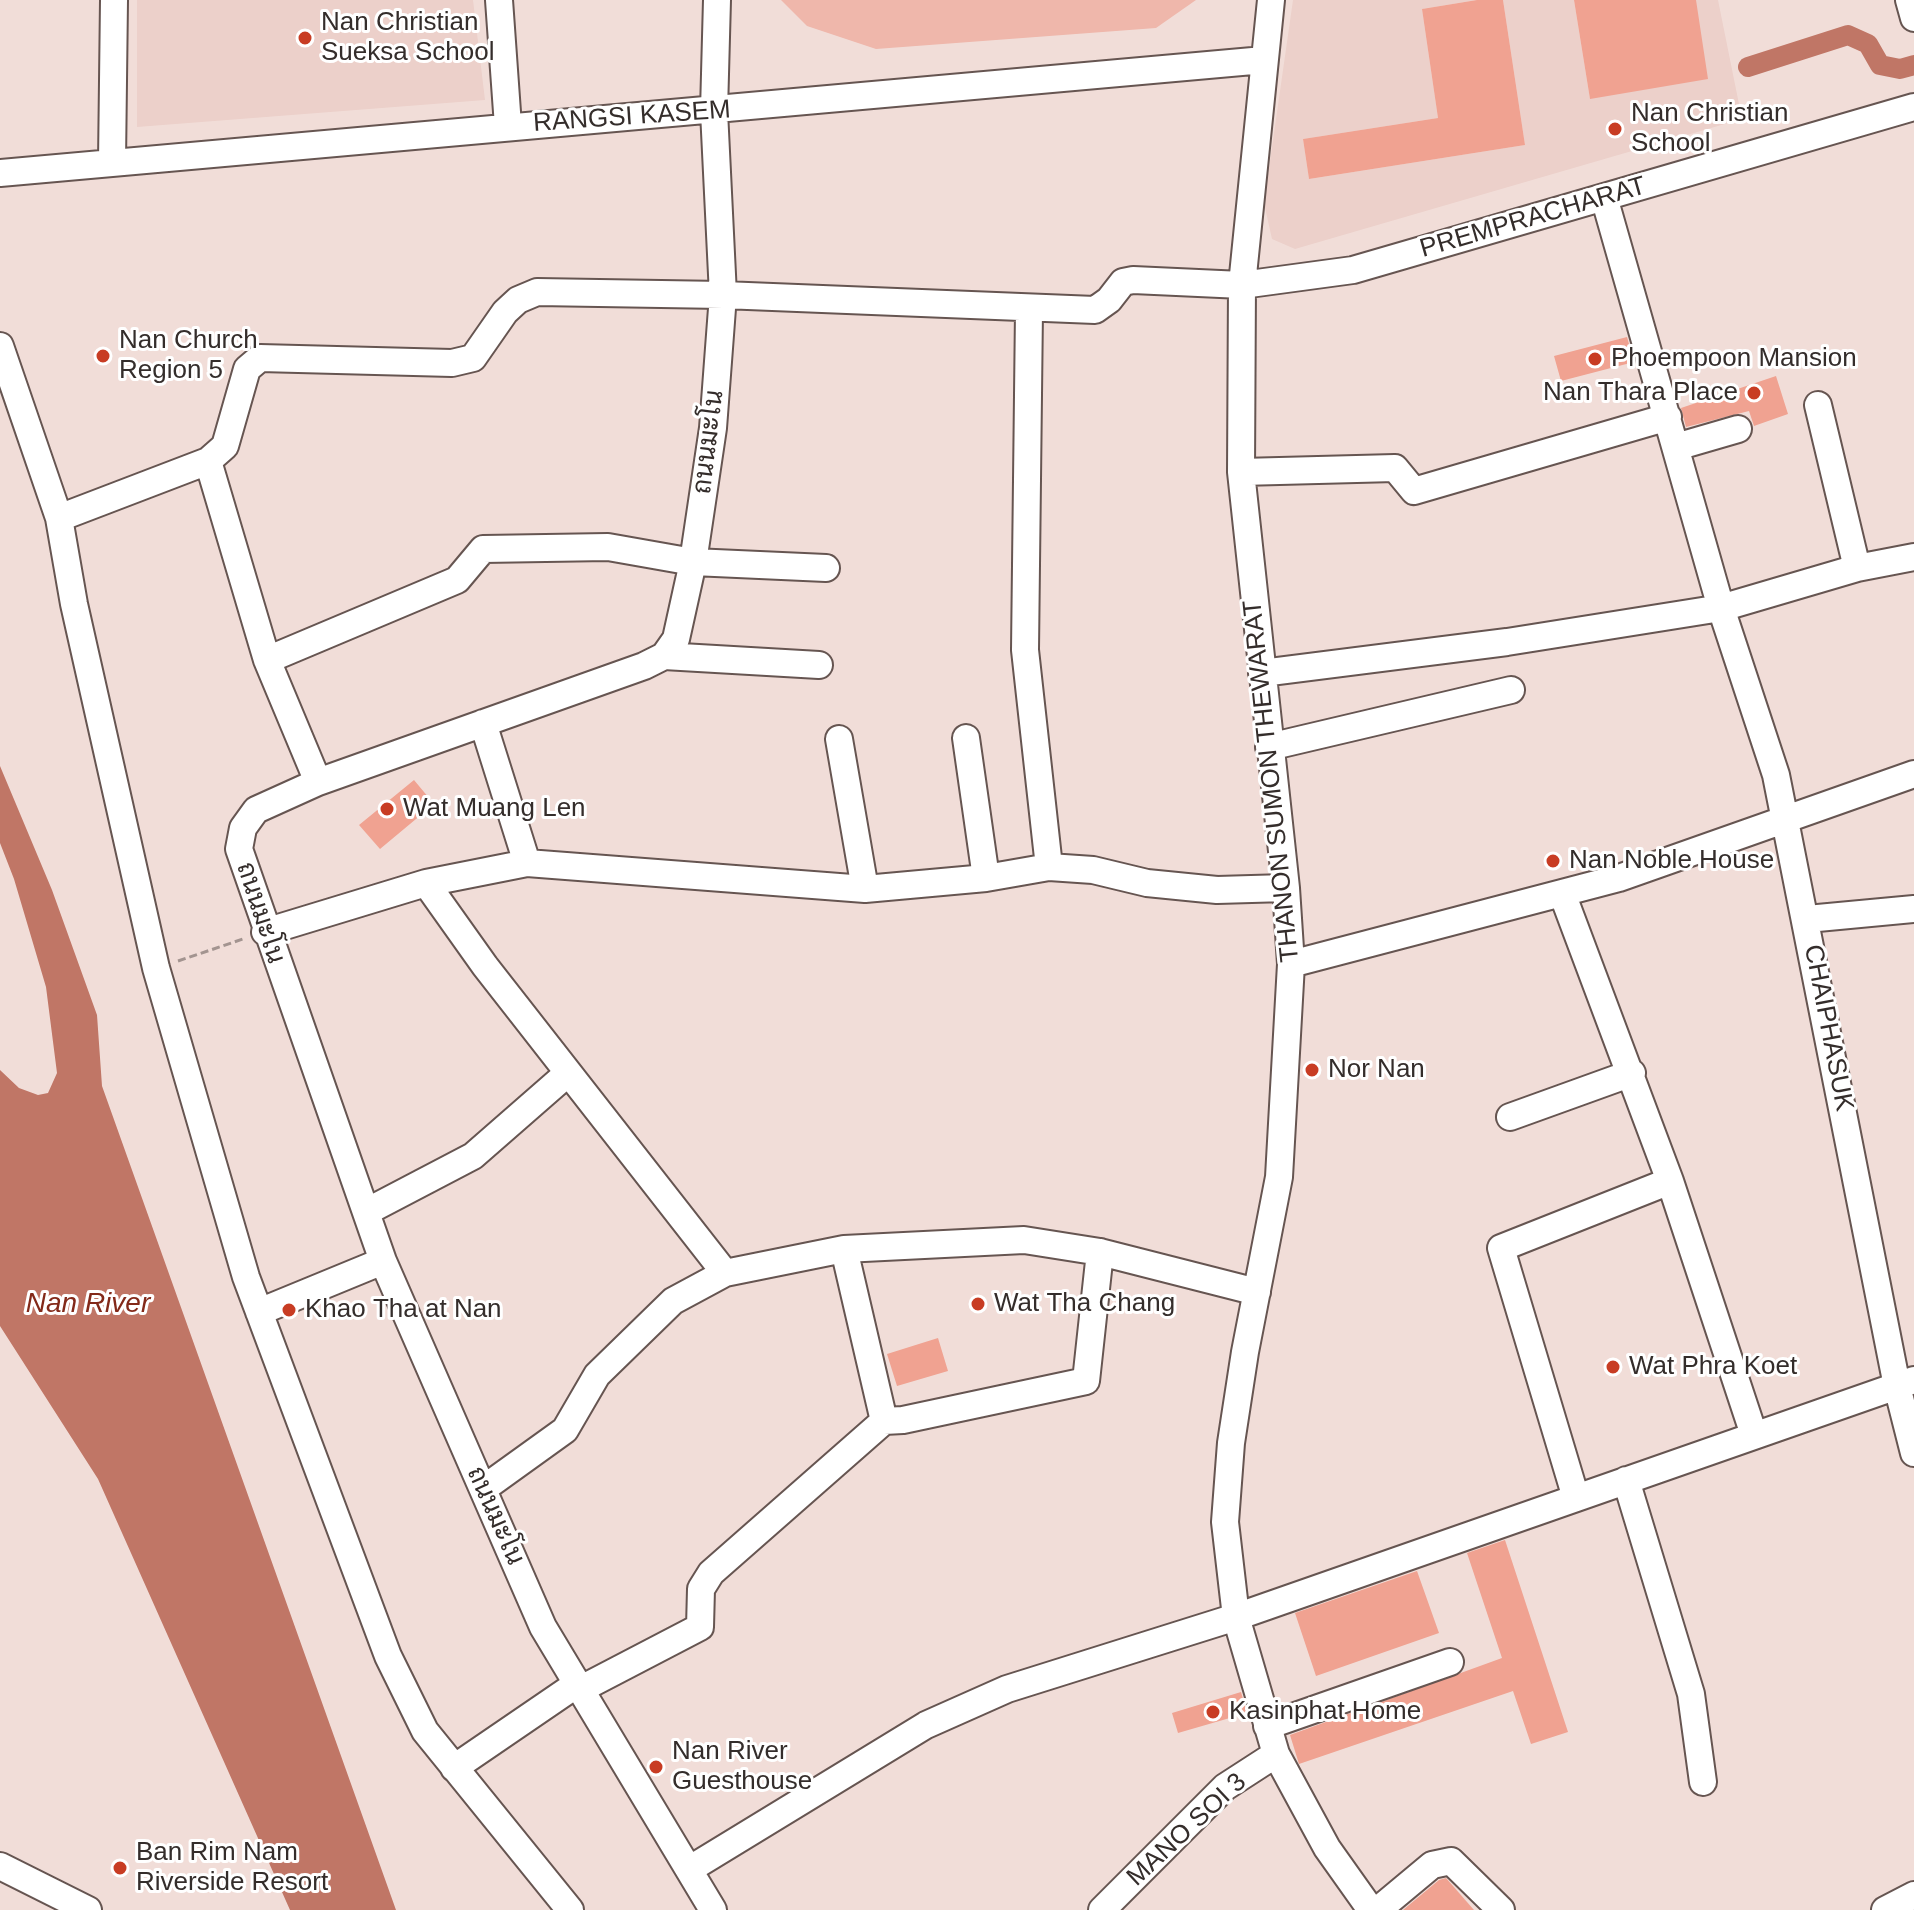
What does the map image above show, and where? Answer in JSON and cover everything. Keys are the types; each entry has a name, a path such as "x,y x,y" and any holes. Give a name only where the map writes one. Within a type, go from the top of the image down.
{"street":[{"path":"112,162 114,0"},
{"path":"499,0 508,126"},
{"name":"ถนนมะโน","path":"708,1908 690,1869 543,1627 383,1261 265,932 239,849 243,828 256,810 318,782 644,666 664,656 676,639 693,562 713,428 723,295 714,111 717,0"},
{"name":"THANON SUMON THEWARAT","path":"1271,0 1242,285 1241,472 1286,888 1291,964 1279,1177 1231,1443 1225,1522 1236,1617 1276,1754 1327,1848 1371,1910"},
{"path":"1909,0 1914,18"},
{"name":"RANGSI KASEM","path":"0,173 1264,60"},
{"name":"PREMPRACHARAT","path":"208,461 225,446 247,369 260,358 452,363 473,358 505,312 518,300 537,292 723,295 1029,310 1095,310 1109,300 1123,282 1133,280 1242,285 1353,270 1914,107"},
{"name":"CHAIPHASUK","path":"1604,197 1721,608 1776,775 1905,1383 1914,1453"},
{"path":"1029,310 1025,650 1049,867"},
{"path":"0,346 59,518 74,604 156,968 259,1312 388,1656 425,1731 570,1910"},
{"path":"1818,405 1857,568"},
{"path":"1241,472 1395,468 1414,491 1668,417"},
{"path":"1676,447 1738,429"},
{"path":"59,518 208,461 267,660 318,782"},
{"path":"267,660 457,580 483,549 608,547 693,562 826,568"},
{"path":"1262,673 1507,642 1721,608 1857,568 1914,557"},
{"path":"664,656 819,665"},
{"path":"1269,747 1511,690"},
{"path":"483,723 527,863"},
{"path":"966,738 986,878"},
{"path":"839,739 865,889"},
{"path":"1291,964 1619,878 1914,774"},
{"path":"265,932 426,883 527,863 865,889 986,878 1049,867 1093,870 1147,883 1217,890 1286,888"},
{"path":"426,883 568,1073 725,1273"},
{"path":"1562,893 1632,1073 1754,1435"},
{"path":"1807,919 1914,909"},
{"path":"366,1212 473,1156 568,1073"},
{"path":"1510,1117 1632,1073"},
{"path":"1576,1498 1501,1248 1670,1181"},
{"path":"483,1489 565,1430 597,1375 673,1301 725,1273 844,1249 1024,1240 1100,1252 1257,1292"},
{"path":"844,1249 884,1421"},
{"path":"454,1768 579,1686 700,1627 701,1589 711,1573 884,1421 903,1420 1086,1381 1100,1252"},
{"path":"259,1312 383,1261"},
{"path":"690,1869 926,1725 1007,1689 1236,1617 1905,1383"},
{"path":"1626,1480 1691,1694 1703,1782"},
{"path":"1267,1726 1450,1662"},
{"name":"MANO SOI 3","path":"1102,1910 1225,1787 1276,1754"},
{"path":"1378,1910 1432,1865 1451,1861 1501,1910"},
{"path":"0,1866 88,1910"},
{"path":"1885,1910 1914,1895"}],"path":[{"path":"156,968 265,932"}],"shaded area":[{"path":"137,0 473,0 485,100 137,127"},
{"path":"781,0 1196,0 1156,28 876,49 807,26"},
{"name":"Nan Christian School","path":"1293,0 1477,0 1422,9 1438,118 1303,139 1309,179 1525,145 1503,0 1574,0 1590,99 1696,0 1718,0 1742,119 1295,249 1272,239 1264,203"}],"water":[{"name":"Nan River","path":"0,766 52,890 97,1015 102,1086 396,1910 290,1910 98,1479 0,1326 0,1070 19,1088 38,1095 48,1093 57,1073 46,987 0,843"}],"building":[{"path":"1477,0 1503,0 1525,145 1309,179 1303,139 1438,118 1422,9"},
{"path":"1574,0 1696,0 1708,79 1590,99"},
{"name":"Phoempoon Mansion","path":"1627,337 1634,362 1561,381 1554,356"},
{"name":"Nan Thara Place","path":"1776,376 1788,414 1754,426 1749,411 1686,427 1681,408"},
{"path":"414,780 434,804 380,849 359,825"},
{"path":"938,1338 948,1371 897,1386 887,1354"},
{"path":"1505,1540 1568,1732 1531,1744 1513,1691 1299,1764 1290,1735 1502,1658 1467,1553"},
{"path":"1417,1571 1439,1633 1316,1676 1295,1613"},
{"name":"Kasinphat Home","path":"1241,1692 1247,1713 1178,1733 1172,1713"},
{"path":"1446,1878 1474,1910 1403,1910 1439,1880"}],"waterway":[{"path":"1748,67 1848,35 1868,44 1880,65 1900,69 1914,65"}],"place":[{"name":"Nan Christian Sueksa School","path":"305,38"},
{"name":"Nan Christian School","path":"1615,129"},
{"name":"Nan Church Region 5","path":"103,356"},
{"name":"Phoempoon Mansion","path":"1595,359"},
{"name":"Nan Thara Place","path":"1754,393"},
{"name":"Wat Muang Len","path":"387,809"},
{"name":"Nan Noble House","path":"1553,861"},
{"name":"Nor Nan","path":"1312,1070"},
{"name":"Wat Tha Chang","path":"978,1304"},
{"name":"Khao Tha at Nan","path":"289,1310"},
{"name":"Wat Phra Koet","path":"1613,1367"},
{"name":"Kasinphat Home","path":"1213,1712"},
{"name":"Nan River Guesthouse","path":"656,1767"},
{"name":"Ban Rim Nam Riverside Resort","path":"120,1868"}]}
